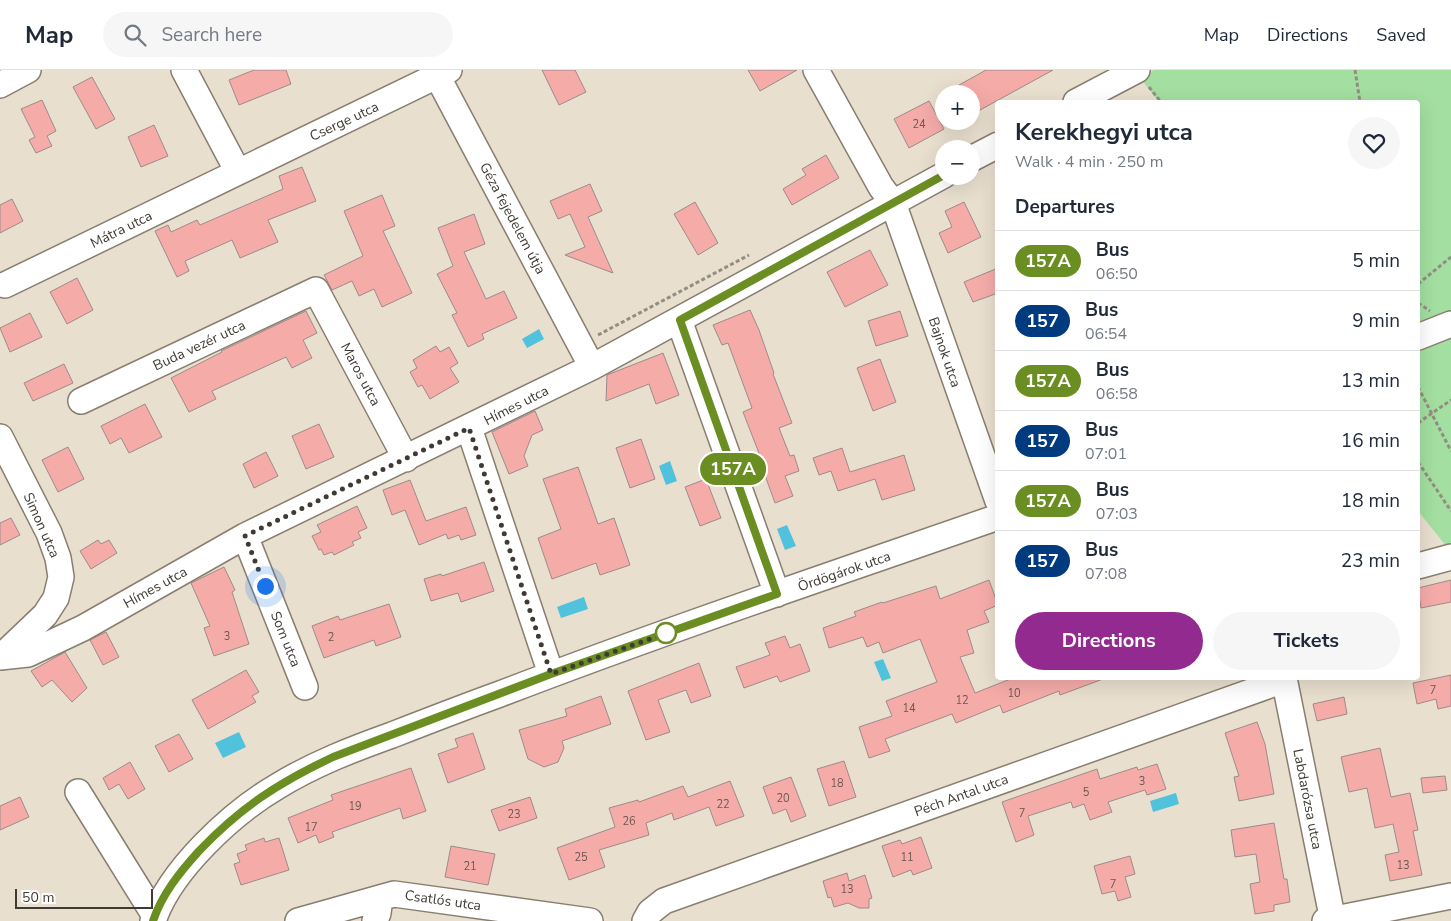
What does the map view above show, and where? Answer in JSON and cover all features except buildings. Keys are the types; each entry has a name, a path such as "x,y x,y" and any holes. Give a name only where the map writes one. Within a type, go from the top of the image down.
{"street":[{"path":"0,85 28,70"},
{"path":"184,70 238,172"},
{"name":"Bajnok utca","path":"816,70 881,187 893,203 995,492"},
{"path":"1080,100 1137,70"},
{"name":"Cserge utca","path":"238,172 440,72"},
{"name":"Géza fejedelem útja","path":"440,72 592,367"},
{"path":"980,154 995,147"},
{"name":"Mátra utca","path":"5,286 238,172"},
{"name":"Hímes utca","path":"0,657 28,654 83,628 245,536 592,367 935,180"},
{"name":"Buda vezér utca","path":"81,400 316,290"},
{"name":"Maros utca","path":"316,290 406,459"},
{"path":"680,320 777,594"},
{"path":"1420,336 1451,324"},
{"path":"469,428 551,674"},
{"name":"Simon utca","path":"0,437 49,533 58,558 61,577 56,598 45,614 0,657"},
{"path":"21,479 18,494 22,520 32,532"},
{"name":"Ördögárok utca","path":"154,919 165,894 188,863 232,819 246,807 278,786 333,757 551,674 995,518"},
{"name":"Som utca","path":"245,536 305,687"},
{"path":"1420,565 1451,557"},
{"name":"Péch Antal utca","path":"646,921 650,912 664,901 1281,680"},
{"name":"Labdarózsa utca","path":"1284,680 1330,920"},
{"path":"78,792 154,919"},
{"name":"Csatlós utca","path":"298,921 378,909 394,894 590,921"},
{"path":"1330,920 1451,896"}],"path":[{"path":"1355,70 1360,100"},
{"path":"1420,282 1451,257"},
{"path":"581,345 673,294"},
{"path":"1420,391 1451,450"},
{"path":"1420,421 1451,400"},
{"path":"1420,465 1451,511"}],"green space":[{"path":"1154,70 1451,70 1451,546 1447,547 1420,513 1420,100 1157,100 1140,78"}],"water":[{"path":"539,329 544,339 527,348 522,339"},
{"path":"670,461 677,481 666,485 659,466"},
{"path":"787,525 796,546 785,550 777,529"},
{"path":"584,597 588,609 561,618 557,607"},
{"path":"883,659 891,678 882,681 874,662"},
{"path":"239,732 246,747 223,758 215,743"},
{"path":"1176,793 1179,804 1153,812 1150,801"}],"bus line":[{"name":"157A","path":"153,921 165,894 188,863 208,842 246,807 314,766 333,757 551,674 777,594 680,320 935,180"}],"route":[{"path":"265,586 245,536 469,428 551,674 673,631 666,633"}]}
